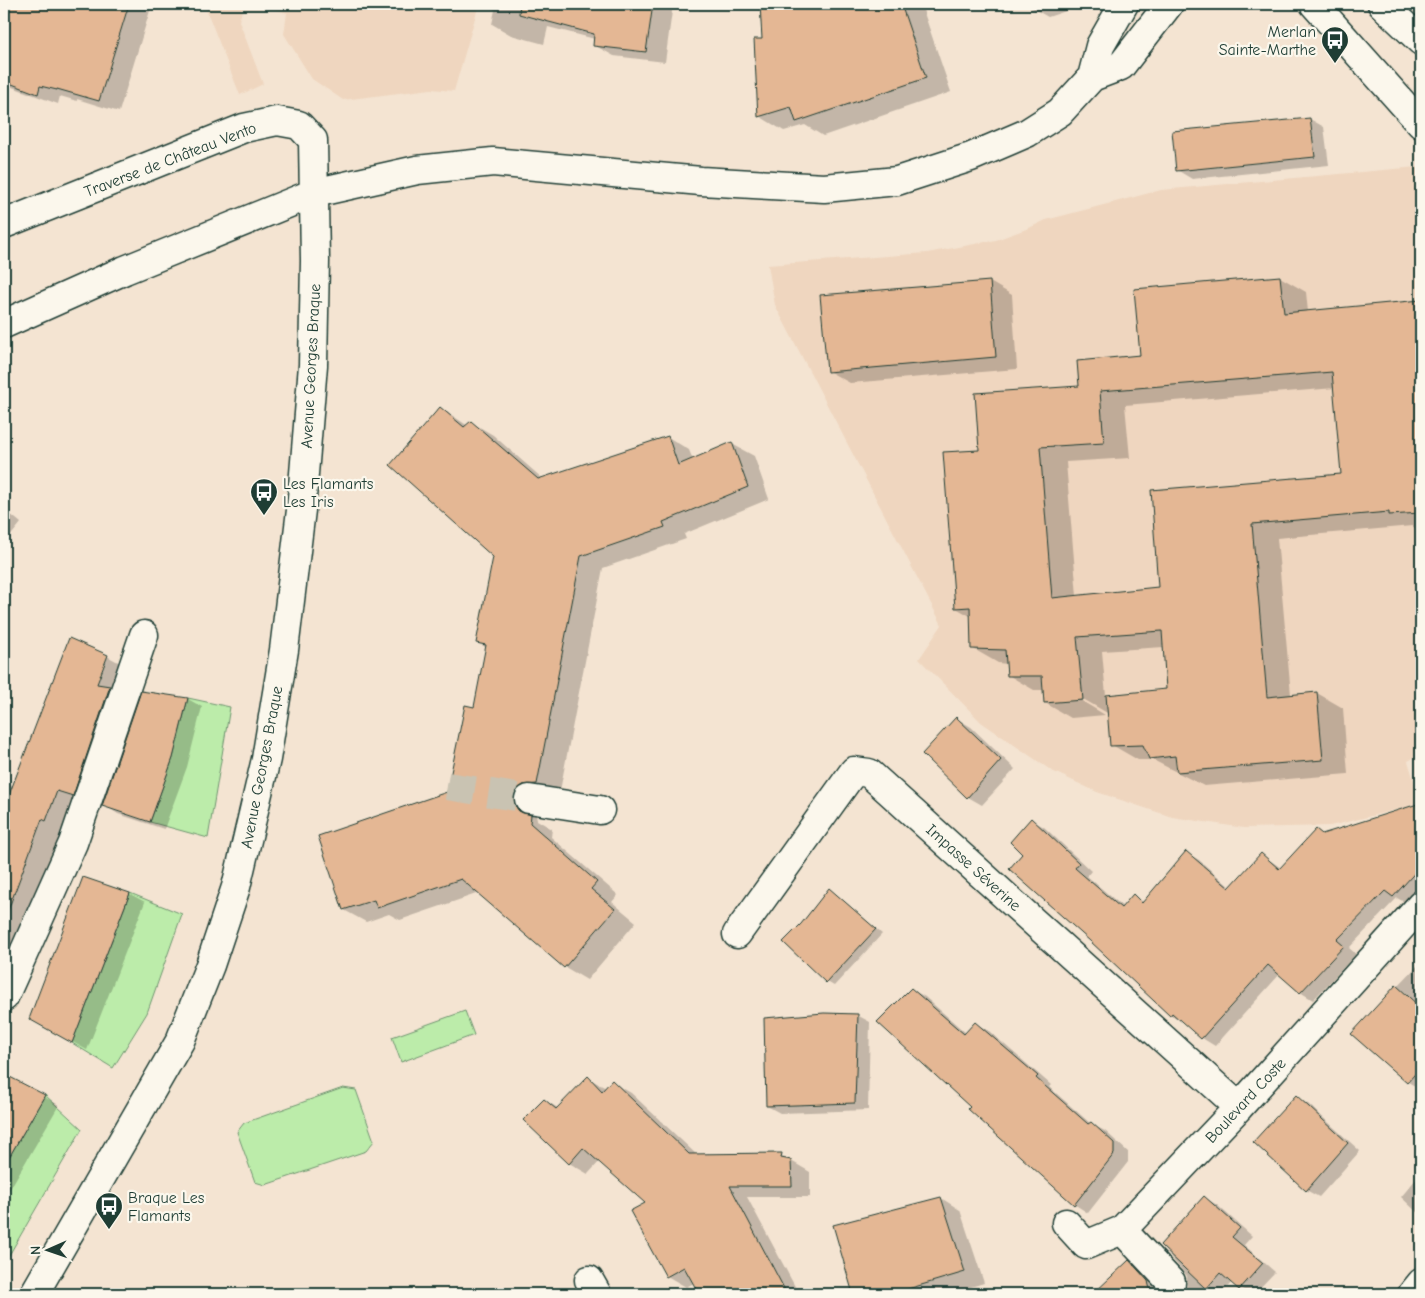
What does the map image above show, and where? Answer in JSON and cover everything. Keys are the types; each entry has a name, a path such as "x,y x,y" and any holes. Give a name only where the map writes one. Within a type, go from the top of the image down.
{"street":[{"path":"1092,77 1100,46 1124,4"},
{"path":"4,324 125,270 314,193 417,170 493,162 701,181 824,188 897,182 958,163 1027,132 1060,112 1092,77 1121,66 1168,4"},
{"path":"1314,4 1421,124"},
{"path":"1382,4 1421,41"},
{"name":"Traverse de Château Vento","path":"4,224 244,128 277,121 299,125 313,140 314,193"},
{"name":"Avenue Georges Braque","path":"34,1294 180,1040 210,966 236,887 269,741 284,650 301,510 313,365 314,193"},
{"path":"4,997 73,843 144,635"},
{"name":"Impasse Séverine","path":"737,934 854,771 868,773 1239,1107"},
{"path":"529,800 600,810"},
{"name":"Boulevard Coste","path":"1122,1230 1239,1107 1421,905"},
{"path":"1066,1223 1086,1245 1122,1230 1171,1282 1170,1294"},
{"path":"1412,1294 1421,1283"}],"shaded area":[{"path":"204,4 244,4 239,21 263,84 240,95"},
{"path":"257,4 479,4 454,91 431,89 343,100 312,79 284,34 287,13"},
{"path":"1417,167 1421,203 1421,754 1408,761 1421,804 1330,826 1244,828 1172,817 1097,792 1052,771 981,722 919,659 942,625 775,305 768,265 927,253 996,240 1046,220 1161,190"}],"green space":[{"path":"188,698 230,707 208,838 150,822 173,758"},
{"path":"130,893 182,914 147,1013 113,1068 72,1043"},
{"path":"465,1011 474,1035 401,1062 392,1037"},
{"path":"343,1088 356,1090 374,1141 366,1151 265,1185 255,1182 237,1132 244,1123"},
{"path":"45,1095 82,1129 8,1257 4,1255 4,1166"}],"building":[{"path":"4,4 129,4 99,101 40,86 38,94 4,81"},
{"path":"520,4 653,4 646,52 593,46 594,34 519,14"},
{"path":"760,4 901,4 926,78 796,122 791,107 758,117 754,39 762,39"},
{"path":"1310,118 1315,157 1176,171 1172,131"},
{"path":"1280,276 1284,313 1421,300 1421,513 1389,515 1389,512 1252,524 1267,697 1317,692 1323,760 1177,772 1175,756 1149,759 1143,745 1110,746 1106,695 1166,689 1162,631 1077,637 1083,700 1044,703 1042,676 1007,676 1005,650 971,649 970,607 955,608 943,452 979,450 975,393 1079,386 1077,361 1140,355 1134,289","holes":["1332,372 1341,474 1151,490 1158,587 1052,598 1040,447 1104,443 1100,391"]},
{"path":"990,281 996,357 827,372 820,295"},
{"path":"440,407 464,427 471,421 538,479 668,436 678,465 732,442 748,487 663,522 665,527 581,556 537,784 523,785 517,790 514,797 514,804 519,811 531,815 530,823 597,882 591,889 615,909 564,968 461,879 377,908 374,900 343,910 318,836 447,792 465,705 474,707 486,645 476,643 493,557 390,465"},
{"path":"69,638 108,655 97,684 110,686 73,796 57,791 46,821 42,819 7,913 4,913 4,808"},
{"path":"141,691 188,698 173,758 150,822 102,806"},
{"path":"956,717 1001,760 967,798 922,754"},
{"path":"1421,803 1421,866 1393,897 1385,891 1337,940 1344,946 1300,993 1268,965 1201,1039 1172,1013 1170,1016 1009,869 1022,854 1010,842 1031,818 1079,863 1075,868 1121,908 1133,894 1142,903 1186,851 1229,888 1261,853 1279,869 1316,829 1322,834"},
{"path":"83,877 130,893 72,1043 29,1019"},
{"path":"829,888 876,929 826,983 783,942 801,924"},
{"path":"1396,985 1421,1008 1421,1067 1407,1083 1351,1034"},
{"path":"911,988 964,1034 975,1022 1038,1076 1036,1078 1088,1124 1091,1122 1114,1143 1114,1154 1074,1205 968,1109 970,1107 877,1022"},
{"path":"824,1013 858,1014 855,1103 766,1106 764,1018"},
{"path":"4,1074 45,1095 4,1166"},
{"path":"588,1076 602,1091 612,1080 689,1154 782,1153 781,1158 791,1160 792,1186 730,1186 787,1294 699,1294 684,1267 666,1277 630,1211 645,1203 583,1148 569,1164 523,1120 544,1099 556,1109"},
{"path":"1296,1095 1348,1143 1306,1191 1253,1142"},
{"path":"1204,1196 1240,1228 1232,1237 1263,1263 1239,1290 1220,1273 1206,1289 1160,1245"},
{"path":"941,1197 965,1272 891,1294 853,1294 833,1225"},
{"path":"1129,1260 1148,1281 1151,1294 1093,1294"}],"tunnel":[{"path":"447,786 529,799"}],"place":[{"name":"Merlan Sainte-Marthe","path":"1335,64"},
{"name":"Les Flamants Les Iris","path":"264,516"},
{"name":"Braque Les Flamants","path":"109,1230"}]}
